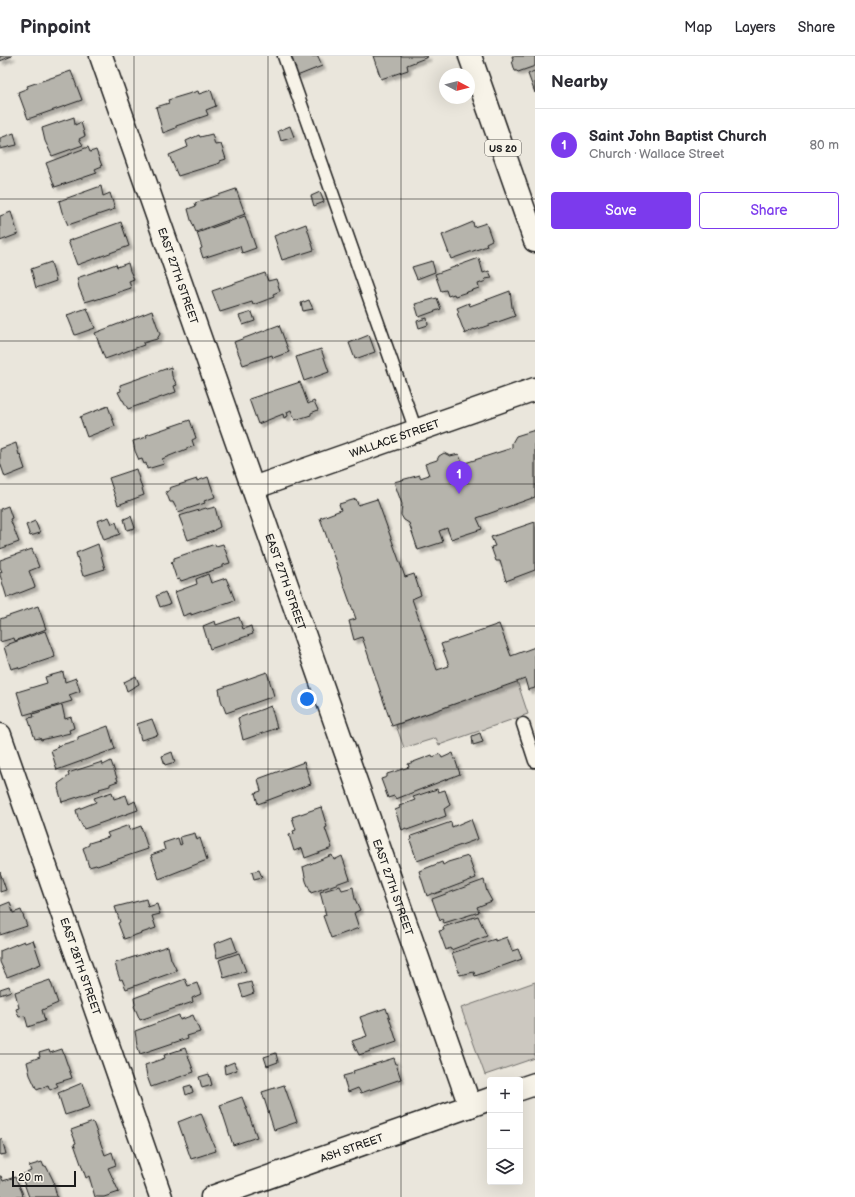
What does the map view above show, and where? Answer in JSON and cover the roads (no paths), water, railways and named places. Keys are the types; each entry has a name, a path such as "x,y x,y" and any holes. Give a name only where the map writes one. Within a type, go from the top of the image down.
{"street":[{"name":"EAST 27TH STREET","path":"102,56 253,488 480,1103"},
{"name":"US 20","path":"470,56 535,241"},
{"name":"WALLACE STREET","path":"253,488 535,389"},
{"name":"EAST 28TH STREET","path":"0,735 161,1197"},
{"path":"523,1088 535,1084"},
{"name":"ASH STREET","path":"212,1197 480,1103"}],"lane":[{"path":"284,56 416,431"},
{"path":"523,724 535,761"}],"place":[{"name":"Saint John Baptist Church","path":"459,494"}]}
